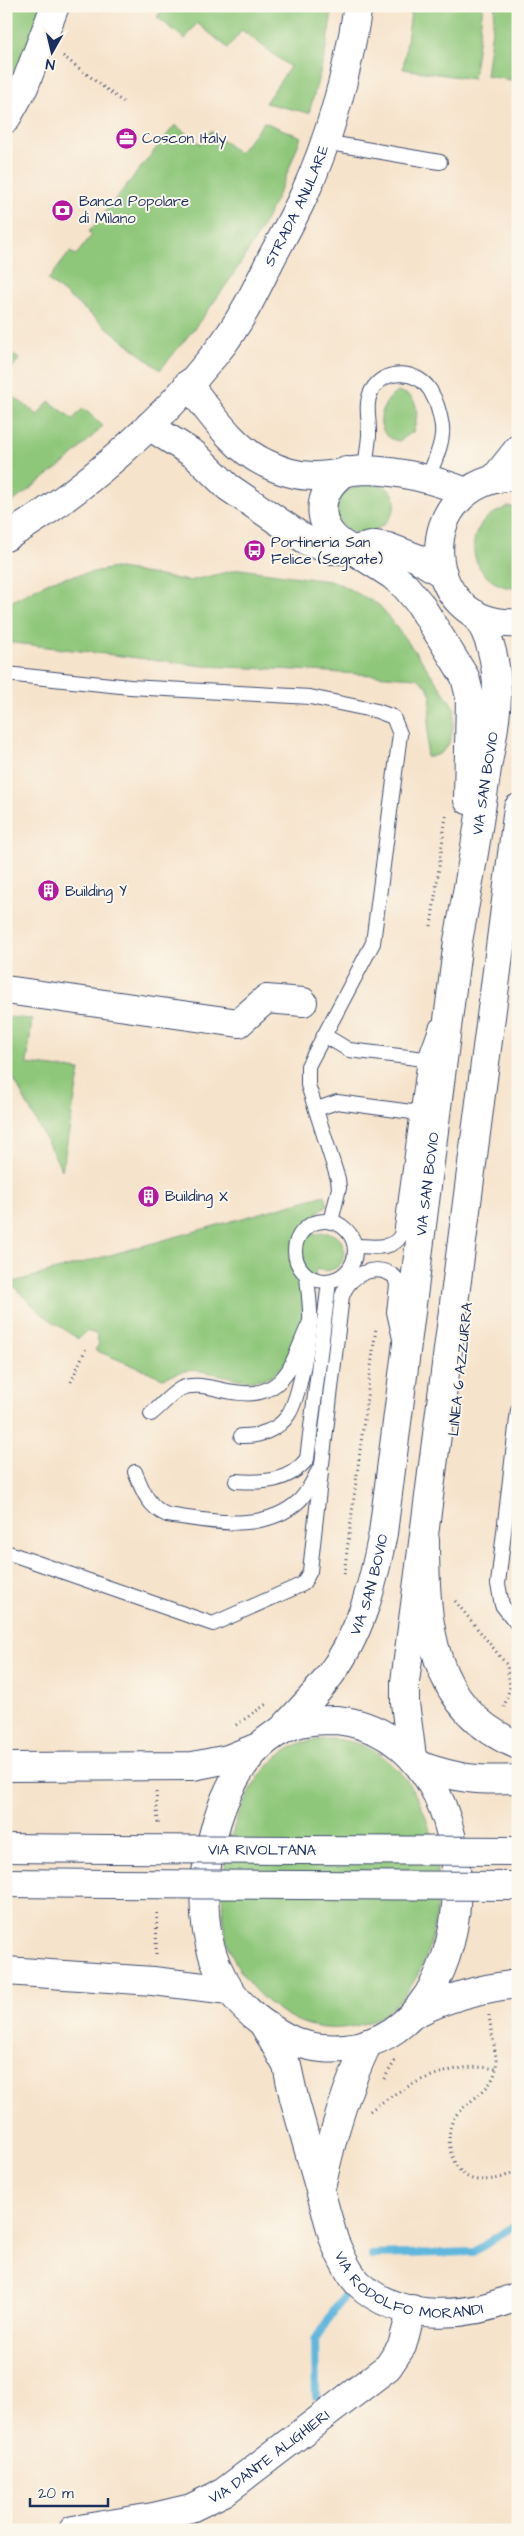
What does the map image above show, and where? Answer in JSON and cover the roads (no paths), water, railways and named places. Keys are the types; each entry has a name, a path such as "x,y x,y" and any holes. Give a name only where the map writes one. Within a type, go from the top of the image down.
{"main road":[{"path":"6,119 24,87 55,6"},
{"name":"STRADA ANULARE","path":"6,538 72,493 149,426 216,353 251,300 305,194 324,142 351,50 358,6"},
{"path":"188,384 234,438 249,453 265,463 290,472 314,476 356,471 397,472 428,478 466,492"},
{"path":"149,426 195,455 228,487 309,542 332,550 353,550 376,545 399,550 443,574"},
{"path":"518,449 507,477 485,481 466,492 449,511 442,529 438,548 443,574 453,594 475,614 501,623 518,623"},
{"path":"356,471 330,484 323,498 325,526 331,536 340,544 353,550 392,575 420,604 453,655 465,677 468,688 468,820 458,941"},
{"name":"VIA SAN BOVIO","path":"410,2016 391,2031 368,2043 341,2048 308,2046 281,2036 263,2023 249,2012 229,1990 214,1963 207,1939 204,1915 206,1866 226,1794 245,1763 271,1739 328,1679 349,1644 364,1612 386,1518 456,974 458,941 474,857 497,703 491,650 482,624 475,614"},
{"path":"416,1761 404,1694 518,808"},
{"path":"6,990 240,1023 266,999 304,1002"},
{"path":"425,1540 425,1577 430,1635 440,1666 453,1691 472,1716 500,1736 518,1745"},
{"path":"6,1767 193,1766 228,1759 301,1723 326,1720 350,1721 384,1735 416,1761 434,1786 445,1808 451,1832 457,1895 450,1943 444,1966 429,1993 410,2016"},
{"path":"416,1761 448,1775 473,1780 518,1779"},
{"name":"VIA RIVOLTANA","path":"6,1848 518,1851"},
{"path":"6,1884 518,1886"},
{"path":"10,1973 153,1981 229,1990"},
{"path":"410,2016 447,1999 486,1989 518,1984"},
{"name":"VIA RODOLFO MORANDI","path":"263,2023 290,2076 294,2098 321,2188 334,2240 340,2255 358,2282 391,2303 428,2312 463,2312 498,2304 518,2296"},
{"name":"VIA RODOLFO MORANDI","path":"321,2188 331,2141 352,2078 368,2043"},
{"name":"VIA DANTE ALIGHIERI","path":"74,2530 153,2517 191,2508 224,2492 388,2367 402,2346 412,2309"}],"lane":[{"path":"324,142 440,162"},
{"path":"356,471 369,435 367,405 373,388 385,377 398,373 414,377 428,388 437,404 443,428 438,450 428,478"},
{"path":"6,674 130,687 310,697 377,711 393,717 400,734 373,943 308,1066 307,1075 338,1180 339,1188 331,1222"},
{"path":"502,924 518,876"},
{"path":"355,1246 386,1246 398,1241 401,1236 425,1060 456,974"},
{"path":"324,1035 349,1050 425,1060"},
{"path":"317,1109 337,1102 419,1113"},
{"path":"241,1436 253,1436 272,1429 288,1416 298,1392 310,1322 307,1276 296,1260 297,1240 302,1231 319,1221 331,1222 347,1230 355,1246 354,1262 344,1276 329,1282 321,1282 307,1276"},
{"path":"6,1552 213,1624 303,1584 310,1571 342,1296 348,1283 359,1274 368,1270 390,1273 395,1277 394,1312 406,1366"},
{"path":"236,1481 271,1481 298,1470 307,1459 329,1282"},
{"path":"151,1414 181,1389 194,1386 250,1394 266,1388 287,1371 310,1322"},
{"path":"518,1415 498,1584 502,1605 518,1625"},
{"path":"135,1472 146,1498 159,1512 167,1515 225,1523 254,1521 281,1513 300,1501 322,1464"}],"waterway":[{"path":"372,2255 474,2252 518,2223"},
{"path":"316,2396 315,2340 343,2297"}],"place":[{"name":"Coscon Italy","path":"126,138"},
{"name":"Banca Popolare di Milano","path":"63,210"},
{"name":"Portineria San Felice (Segrate)","path":"255,551"},
{"name":"Building Y","path":"49,891"},
{"name":"Building X","path":"149,1196"}]}
